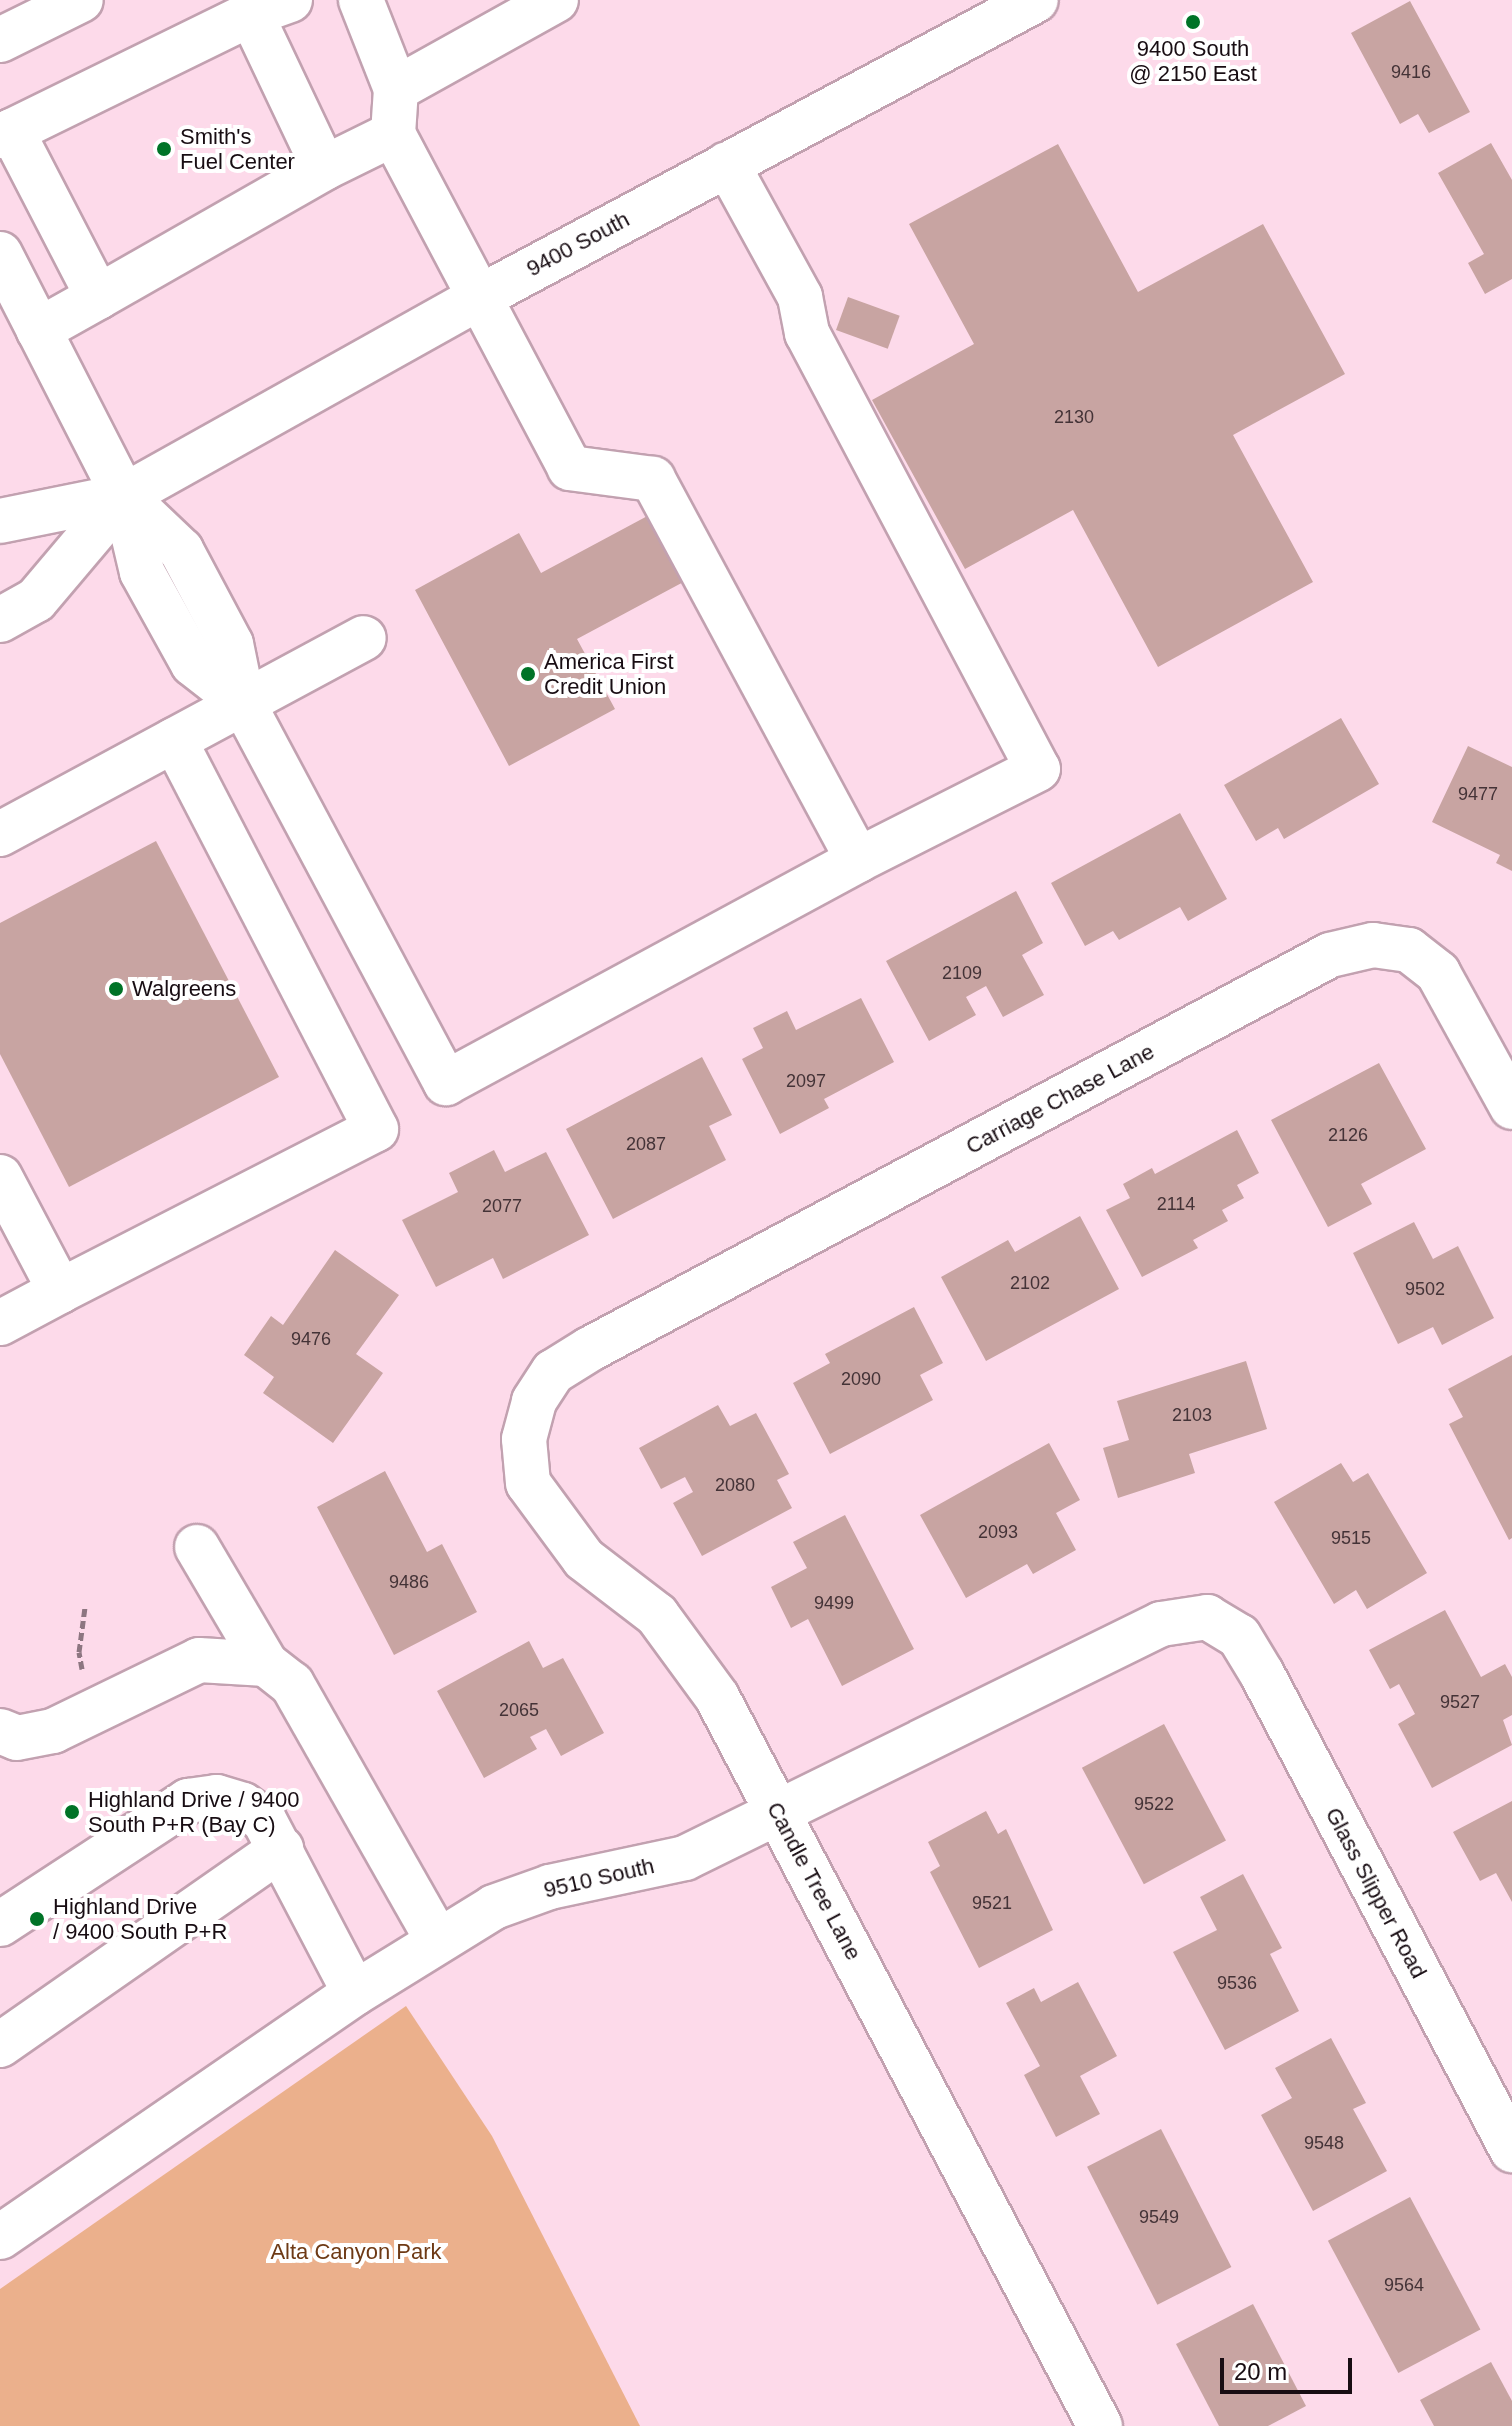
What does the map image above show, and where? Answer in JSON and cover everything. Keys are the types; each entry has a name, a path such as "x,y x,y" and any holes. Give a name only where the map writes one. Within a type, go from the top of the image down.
{"street":[{"path":"0,40 81,0"},
{"path":"361,0 396,89 393,134 570,468 653,479 858,860"},
{"path":"396,89 556,0"},
{"name":"9400 South","path":"0,521 124,496 480,297 1036,0"},
{"path":"98,297 6,134 270,7 324,168"},
{"path":"39,330 324,168 393,134"},
{"path":"0,254 124,496 181,550 231,644 243,703 446,1083 858,860 1038,769 807,333 800,297 727,164"},
{"name":"9400 South","path":"0,620 36,600 124,496"},
{"path":"0,834 364,638"},
{"path":"0,1323 376,1129 174,740"},
{"name":"Carriage Chase Lane","path":"553,1372 1330,955 1373,945 1409,950 1438,973 1512,1107"},
{"path":"0,1177 60,1291"},
{"name":"Candle Tree Lane","path":"553,1372 534,1401 524,1439 528,1483 584,1559 657,1615 688,1651 780,1815 1100,2426"},
{"path":"197,1547 266,1664 292,1684 437,1939"},
{"name":"9510 South","path":"0,2237 355,1993 437,1939 508,1902 550,1887 685,1858 780,1815 1161,1624 1207,1617 1239,1636"},
{"name":"Glass Slipper Road","path":"1239,1636 1512,2150"},
{"path":"0,1731 17,1738 53,1731 199,1660 266,1664"},
{"path":"0,1924 188,1801 217,1797 243,1805 264,1820 355,1993"},
{"path":"0,2045 281,1849"}],"path":[{"path":"81,1666 85,1607"}],"green space":[{"name":"Alta Canyon Park","path":"406,2006 492,2136 640,2426 0,2426 0,2289"}],"building":[{"path":"1410,1 1470,112 1429,133 1418,114 1400,124 1351,33"},
{"path":"1491,143 1512,180 1512,279 1485,294 1468,263 1484,254 1438,173"},
{"path":"1058,144 1138,292 1263,224 1345,374 1233,435 1313,582 1158,667 1073,510 965,569 872,400 974,344 909,224"},
{"path":"848,297 900,316 888,349 836,330"},
{"name":"America First Credit Union","path":"653,513 689,579 577,639 615,709 509,766 415,590 519,533 541,573"},
{"path":"1341,718 1379,784 1284,839 1278,828 1256,841 1224,785"},
{"path":"1468,746 1512,767 1512,871 1496,863 1500,855 1432,822"},
{"path":"1180,813 1227,899 1188,921 1180,907 1119,940 1113,931 1085,946 1051,883"},
{"name":"Walgreens","path":"156,841 279,1077 69,1187 0,1054 0,923"},
{"path":"1016,891 1043,943 1022,955 1044,995 1003,1017 986,986 966,997 976,1015 929,1041 886,961"},
{"path":"861,998 894,1062 824,1099 829,1108 780,1134 742,1059 763,1048 753,1028 787,1011 796,1030"},
{"path":"702,1057 732,1115 709,1126 726,1160 613,1219 566,1129"},
{"path":"1379,1063 1426,1149 1361,1184 1372,1204 1328,1227 1271,1120"},
{"path":"1237,1130 1259,1173 1237,1185 1244,1198 1222,1210 1228,1221 1193,1240 1198,1248 1142,1277 1106,1210 1130,1198 1123,1184 1152,1168 1155,1174"},
{"path":"494,1150 505,1172 546,1152 589,1235 503,1279 493,1258 436,1287 402,1220 458,1192 449,1173"},
{"path":"1080,1216 1119,1289 986,1361 941,1277 1008,1240 1015,1252"},
{"path":"1414,1222 1433,1259 1458,1246 1494,1318 1442,1345 1433,1327 1398,1344 1353,1253"},
{"path":"335,1250 399,1295 356,1354 383,1373 333,1443 263,1393 274,1377 244,1355 271,1316 283,1325"},
{"path":"914,1307 943,1363 920,1375 933,1400 830,1454 793,1383 830,1363 825,1354"},
{"path":"1512,1355 1512,1538 1509,1540 1449,1424 1463,1417 1448,1389"},
{"path":"1246,1361 1267,1429 1189,1454 1195,1473 1118,1498 1103,1448 1129,1440 1117,1401"},
{"path":"718,1405 730,1426 756,1413 789,1474 777,1480 792,1508 702,1556 673,1503 693,1492 685,1477 661,1489 639,1448"},
{"path":"1049,1443 1080,1500 1056,1513 1076,1550 1033,1574 1027,1564 966,1598 920,1515"},
{"path":"1341,1463 1353,1482 1368,1473 1427,1573 1367,1609 1356,1590 1334,1604 1274,1502"},
{"path":"385,1471 427,1552 442,1544 477,1612 394,1655 317,1507"},
{"path":"845,1515 914,1649 842,1686 808,1619 791,1628 771,1587 807,1568 793,1542"},
{"path":"1445,1610 1481,1677 1505,1664 1512,1677 1512,1715 1503,1720 1512,1745 1432,1788 1398,1724 1415,1714 1399,1684 1390,1689 1369,1650"},
{"path":"529,1641 543,1668 563,1658 604,1733 561,1756 546,1729 530,1737 537,1749 484,1778 437,1691"},
{"path":"1164,1724 1226,1841 1144,1884 1082,1768"},
{"path":"1512,1801 1512,1902 1496,1873 1480,1881 1453,1832"},
{"path":"986,1811 998,1834 1006,1829 1053,1930 979,1968 930,1872 940,1866 928,1842"},
{"path":"1243,1874 1282,1948 1270,1954 1299,2011 1225,2050 1173,1952 1217,1930 1200,1897"},
{"path":"1078,1982 1117,2056 1080,2076 1100,2114 1056,2137 1024,2075 1040,2066 1006,2003 1034,1988 1041,2002"},
{"path":"1331,2038 1366,2103 1353,2109 1387,2171 1313,2211 1261,2115 1292,2098 1275,2068"},
{"path":"1161,2129 1231,2267 1157,2305 1087,2167"},
{"path":"1410,2197 1480,2329 1398,2373 1328,2241"},
{"path":"1253,2304 1306,2406 1268,2426 1219,2426 1176,2344"},
{"path":"1491,2362 1512,2401 1512,2426 1434,2426 1420,2400"}],"place":[{"name":"9400 South @ 2150 East","path":"1193,22"},
{"name":"Smith's Fuel Center","path":"164,149"},
{"name":"America First Credit Union","path":"528,674"},
{"name":"Walgreens","path":"116,989"},
{"name":"Highland Drive / 9400 South P+R (Bay C)","path":"72,1812"},
{"name":"Highland Drive / 9400 South P+R","path":"37,1919"}]}
